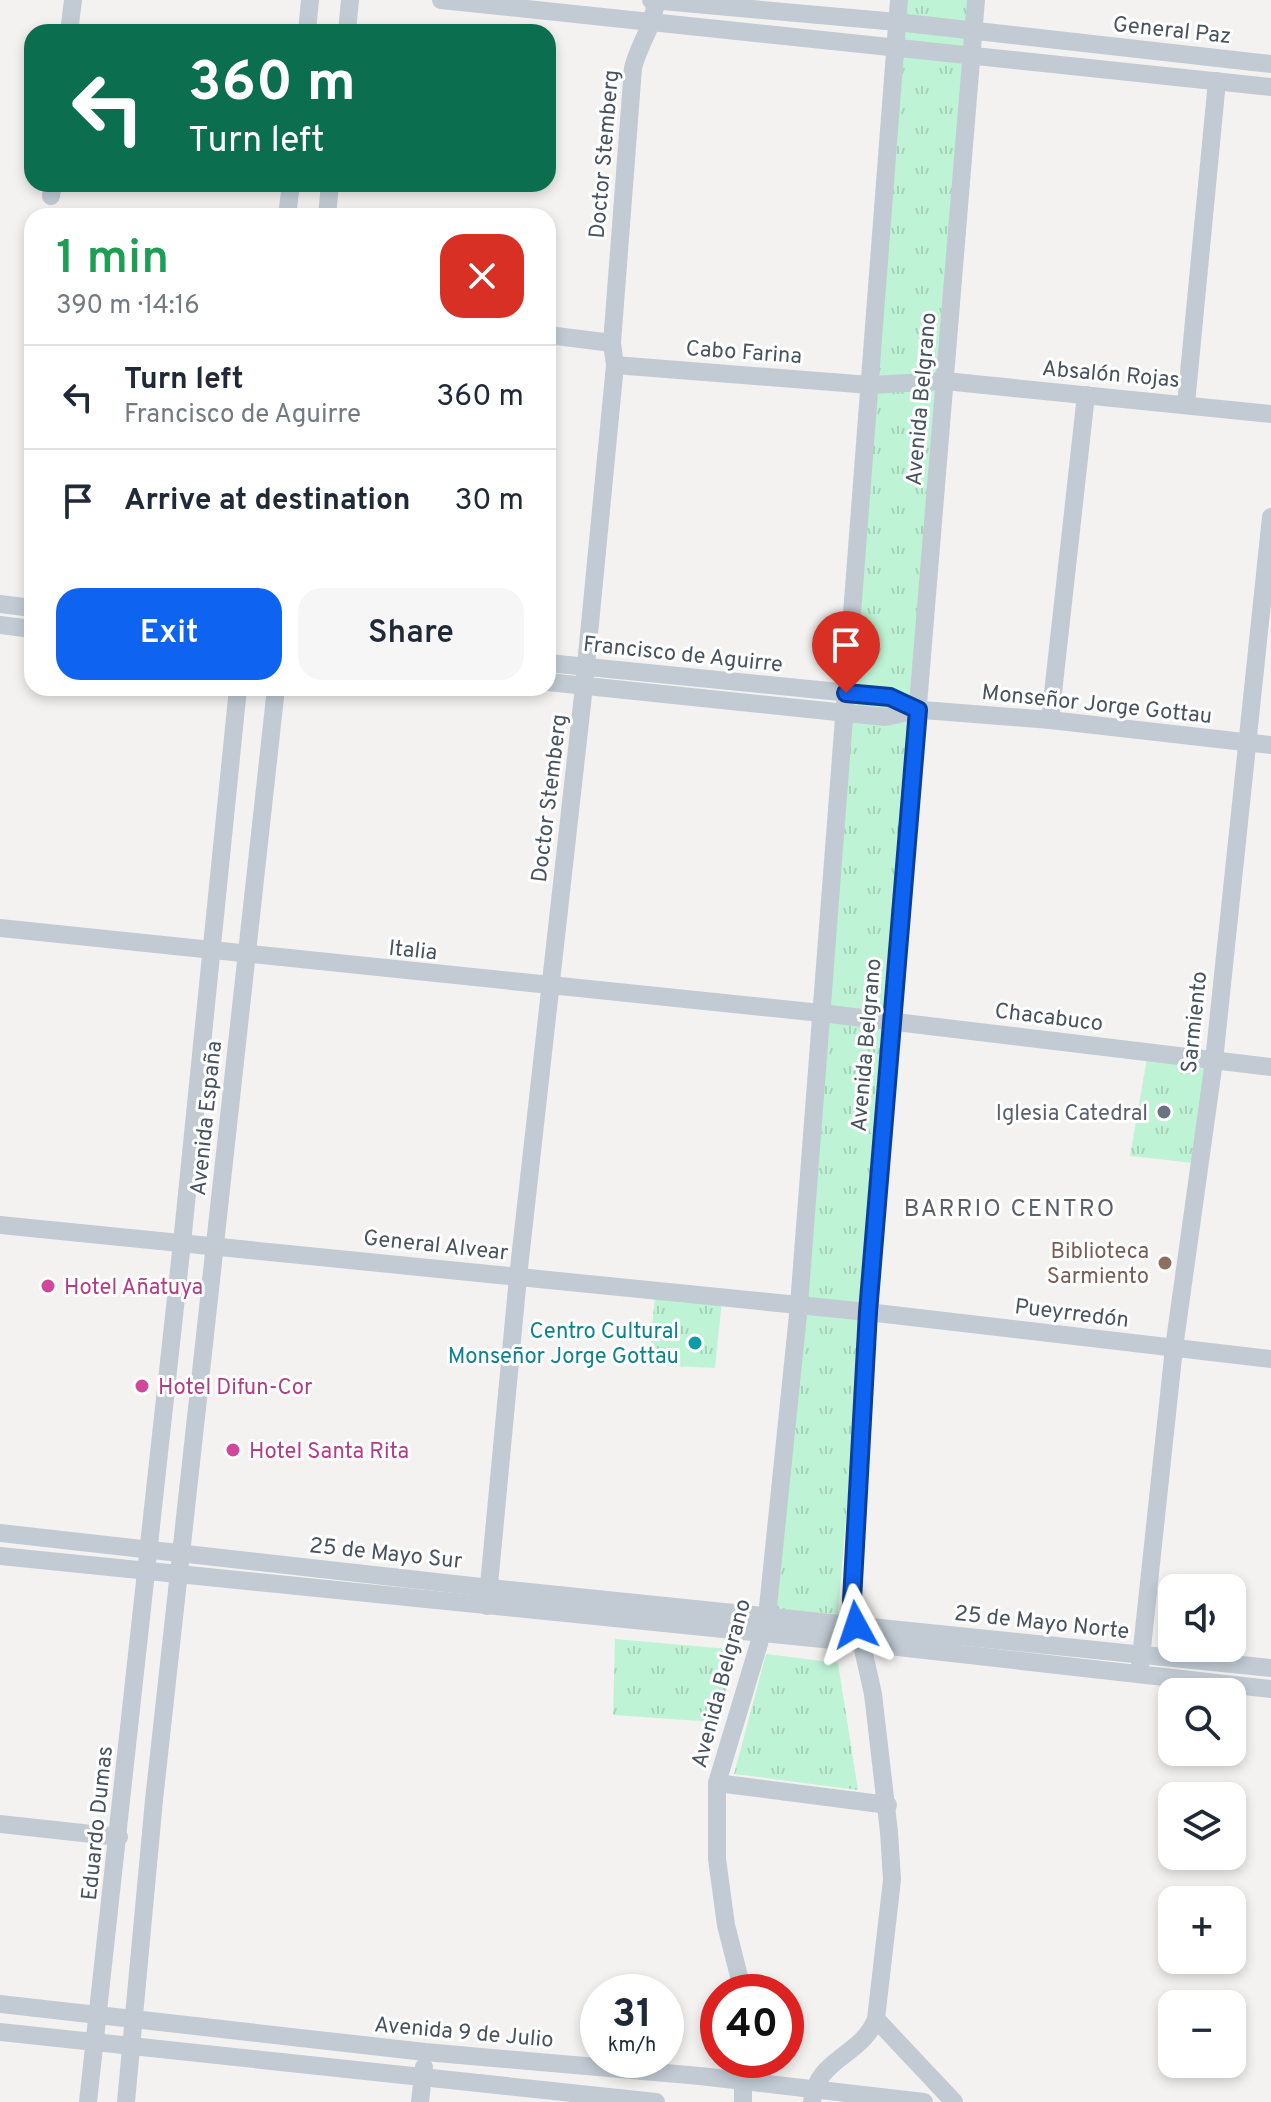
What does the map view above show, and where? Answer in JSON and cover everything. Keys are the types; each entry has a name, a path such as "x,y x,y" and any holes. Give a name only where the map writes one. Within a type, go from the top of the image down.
{"street":[{"path":"70,24 73,0"},
{"path":"308,24 310,0"},
{"path":"348,24 350,0"},
{"path":"441,0 1271,87"},
{"name":"Doctor Stemberg","path":"488,1597 518,1277 585,677 615,365 612,343 633,68 637,51 654,22 654,0"},
{"name":"General Paz","path":"654,0 897,22 1271,64"},
{"name":"Avenida Belgrano","path":"899,0 799,1305 764,1626 717,1783 888,1805 873,1694 852,1600 868,1312 976,0"},
{"path":"1186,404 1217,81"},
{"path":"556,336 612,343"},
{"name":"Cabo Farina","path":"615,365 870,385 945,381"},
{"name":"Absalón Rojas","path":"945,381 1271,414"},
{"path":"1050,720 1086,395"},
{"name":"Sarmiento","path":"1141,1665 1174,1348 1214,1061 1271,517"},
{"path":"0,604 24,607"},
{"path":"0,625 24,628"},
{"name":"Francisco de Aguirre","path":"556,666 585,677 844,713 885,717 918,710"},
{"name":"Francisco de Aguirre","path":"556,681 585,677 846,693 890,697 918,710"},
{"name":"Avenida España","path":"150,1550 237,696"},
{"name":"Avenida España","path":"182,1553 275,696"},
{"name":"Monseñor Jorge Gottau","path":"918,710 1050,720 1271,745"},
{"name":"Italia","path":"0,928 247,956 821,1013"},
{"name":"Chacabuco","path":"821,1013 1271,1067"},
{"name":"General Alvear","path":"0,1225 868,1312"},
{"name":"Pueyrredón","path":"868,1312 1271,1359"},
{"name":"25 de Mayo Sur","path":"0,1533 182,1553 488,1597"},
{"name":"Eduardo Dumas","path":"88,2102 150,1550"},
{"path":"126,2102 146,1880 182,1553"},
{"name":"25 de Mayo Sur","path":"0,1556 147,1572 488,1597 764,1626"},
{"name":"25 de Mayo Norte","path":"764,1626 1141,1665 1271,1689"},
{"name":"25 de Mayo Norte","path":"1141,1665 1271,1668"},
{"path":"131,1721 163,1725"},
{"path":"717,1783 717,1859 726,1925 738,1974"},
{"path":"815,2089 860,2044 872,2030 876,2019 892,1880 888,1805"},
{"path":"0,1824 119,1837"},
{"path":"114,1876 146,1880"},
{"name":"Avenida 9 de Julio","path":"0,2004 425,2052 700,2076"},
{"path":"876,2019 954,2102"},
{"path":"0,2032 656,2102"},
{"path":"420,2102 425,2052"},
{"name":"Avenida 9 de Julio","path":"717,2078 924,2102"},
{"path":"742,2078 743,2102"}],"green space":[{"path":"908,0 972,0 838,1614 775,1609"},
{"path":"1148,1052 1207,1057 1193,1163 1130,1156"},
{"path":"655,1293 722,1300 715,1368 649,1365"},
{"path":"615,1639 740,1650 715,1722 613,1715"},
{"path":"766,1654 838,1663 858,1790 734,1774"}],"place":[{"name":"Iglesia Catedral","path":"1164,1112"},
{"name":"Biblioteca Sarmiento","path":"1165,1263"},
{"name":"Hotel Añatuya","path":"48,1286"},
{"name":"Centro Cultural Monseñor Jorge Gottau","path":"695,1343"},
{"name":"Hotel Difun-Cor","path":"142,1386"},
{"name":"Hotel Santa Rita","path":"233,1450"}],"district":[{"name":"BARRIO CENTRO","path":"1010,1208"}],"route":[{"path":"846,693 890,697 918,710 868,1312 852,1600 856,1625"}]}
